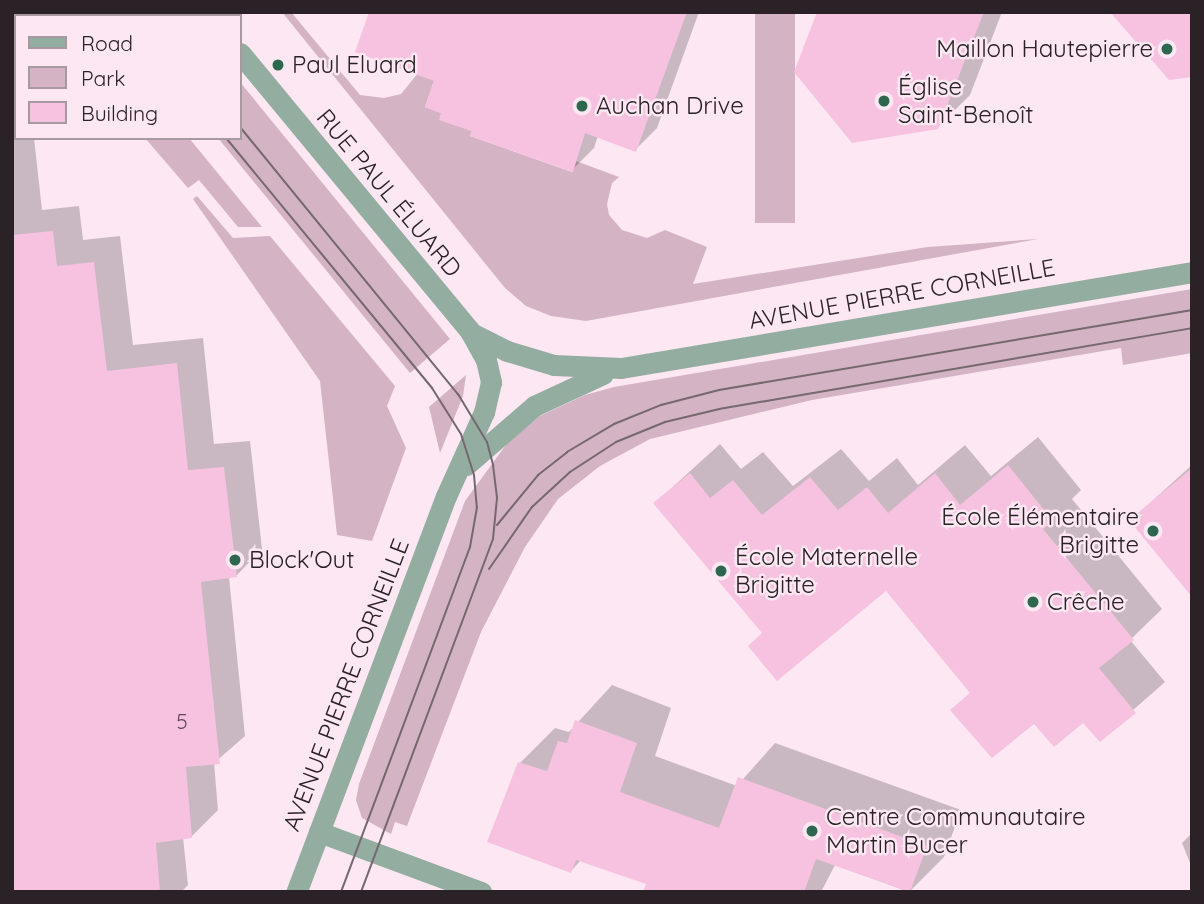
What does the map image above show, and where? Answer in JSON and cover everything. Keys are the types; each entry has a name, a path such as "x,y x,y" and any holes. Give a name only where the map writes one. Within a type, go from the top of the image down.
{"street":[{"name":"RUE PAUL ÉLUARD","path":"242,55 470,331 490,371"},
{"name":"AVENUE PIERRE CORNEILLE","path":"446,496 470,459 517,418 552,395 621,368 1192,272"},
{"name":"AVENUE PIERRE CORNEILLE","path":"470,331 507,351 554,365 621,368"},
{"name":"AVENUE PIERRE CORNEILLE","path":"296,892 446,496 484,412 490,371"},
{"path":"318,832 481,892"}],"green space":[{"path":"282,12 291,12 360,95 384,98 401,94 419,72 435,78 425,107 441,113 440,120 472,131 470,136 572,172 576,161 619,177 612,183 607,204 609,215 622,230 647,238 665,230 707,247 693,284 928,247 1038,239 586,321 551,316 526,306 505,288"},
{"path":"755,12 795,12 795,223 755,223"},
{"path":"242,84 450,339 410,373 220,140 242,140"},
{"path":"147,140 191,140 262,227 238,227 199,180 188,188"},
{"path":"197,196 233,238 270,236 395,386 387,406 406,448 372,541 337,535 320,381 193,199"},
{"path":"1192,289 1192,353 1123,365 1121,348 812,400 650,439 600,466 558,499 525,547 481,632 407,826 395,822 391,834 362,818 356,800 359,784 465,501 508,442 540,416 585,395 614,387"},
{"path":"466,375 463,396 440,453 429,407"}],"building":[{"name":"Auchan Drive","path":"369,12 687,12 636,152 585,133 573,172 470,136 472,131 439,120 441,113 425,107 434,81 355,52"},
{"name":"Église Saint-Benoît","path":"817,12 984,12 938,129 852,143 794,72"},
{"name":"Maillon Hautepierre","path":"1110,12 1192,12 1192,77 1169,80"},
{"path":"53,231 57,266 94,262 107,371 177,363 188,470 224,467 237,577 201,582 220,764 186,767 192,838 156,843 160,892 12,892 12,235"},
{"path":"1008,465 1053,521 1043,529 1134,640 1099,668 1136,713 1100,742 1083,723 1054,747 1034,724 992,758 950,710 970,693 886,591 777,681 748,646 762,633 653,503 690,473 710,498 733,480 762,515 810,477 838,510 867,487 888,513 935,473 960,505"},
{"path":"1192,468 1192,597 1129,520"},
{"path":"575,720 637,743 620,792 719,828 738,777 927,846 910,892 816,859 804,892 643,892 646,884 576,860 571,873 487,842 518,762 547,771 558,741 567,743"}],"tram line":[{"path":"242,129 458,394 487,442 493,465 497,498 493,539 361,892"},
{"path":"228,140 432,388 461,434 474,475 477,507 470,547 341,892"},
{"path":"497,525 538,475 567,452 614,424 661,405 719,390 1192,310"},
{"path":"489,569 532,507 570,472 616,442 665,422 719,409 1192,328"}],"place":[{"name":"Maillon Hautepierre","path":"1167,49"},
{"name":"Paul Eluard","path":"278,65"},
{"name":"Église Saint-Benoît","path":"884,101"},
{"name":"Auchan Drive","path":"582,106"},
{"name":"École Élémentaire Brigitte","path":"1153,531"},
{"name":"Block'Out","path":"235,560"},
{"name":"École Maternelle Brigitte","path":"721,571"},
{"name":"Crêche","path":"1033,602"},
{"name":"Centre Communautaire Martin Bucer","path":"812,831"}]}
